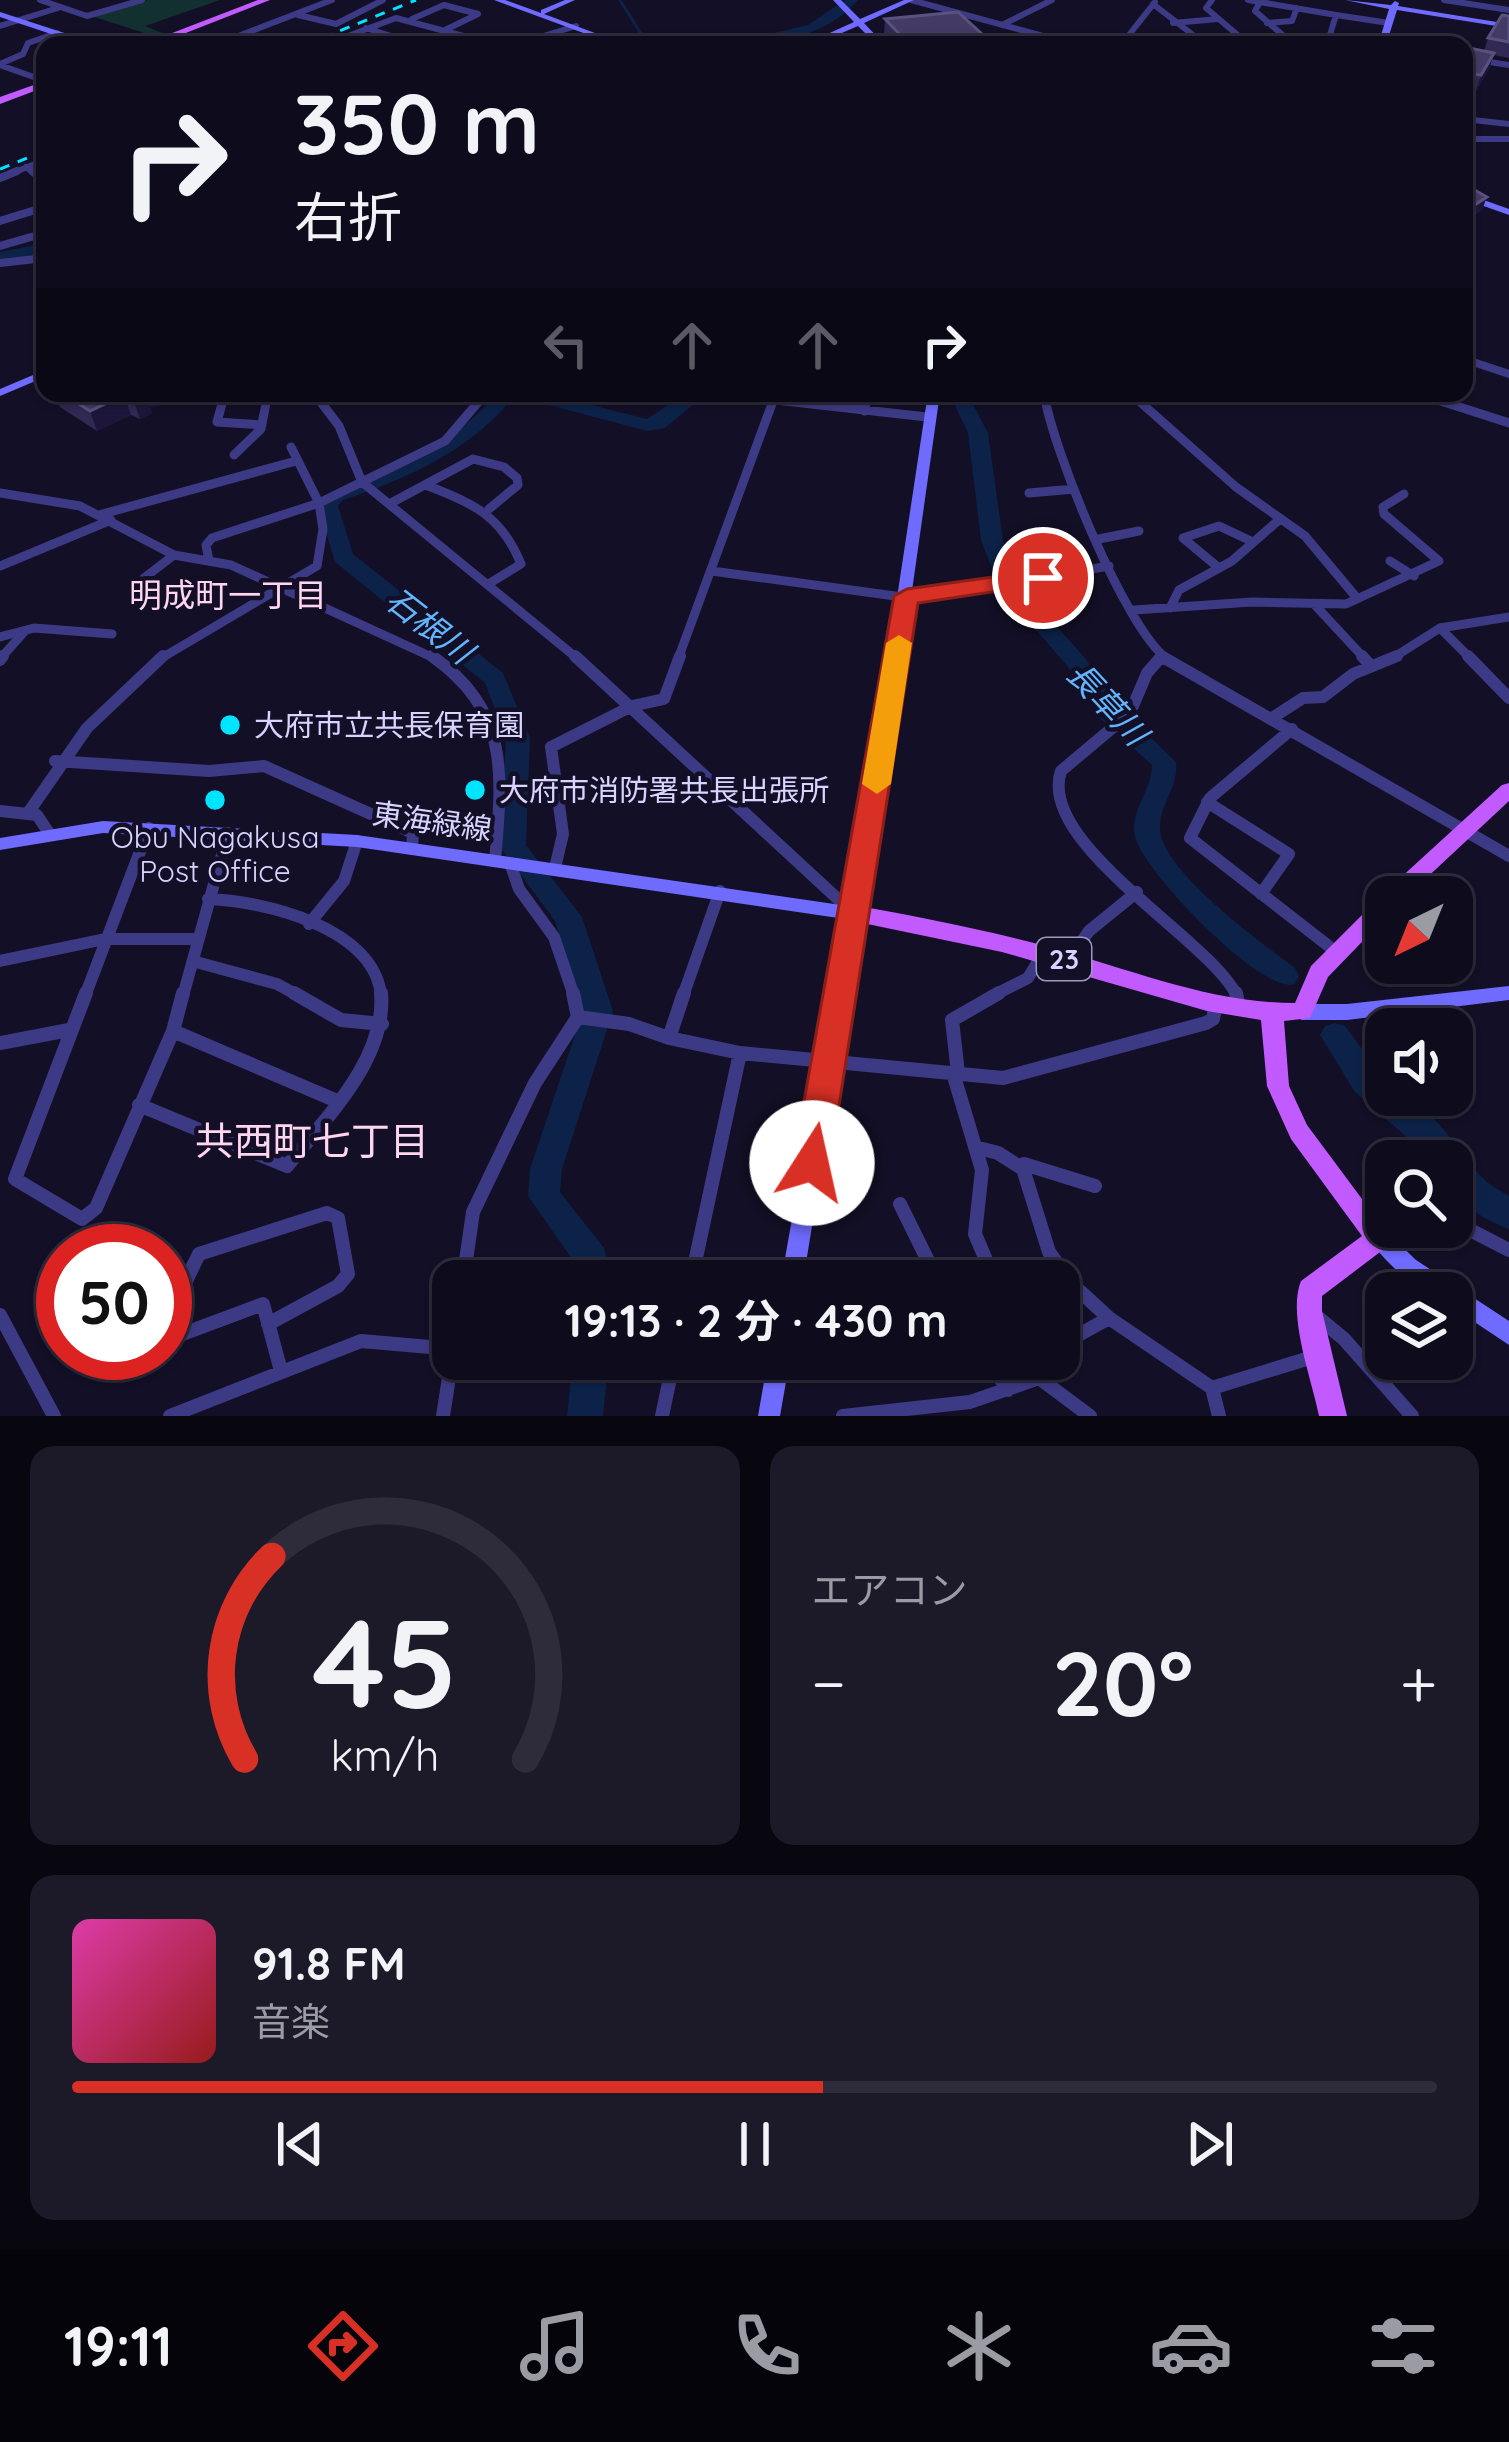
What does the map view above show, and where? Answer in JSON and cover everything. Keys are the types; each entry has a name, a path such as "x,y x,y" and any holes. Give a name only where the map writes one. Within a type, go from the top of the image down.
{"main road":[{"path":"170,36 266,0"},
{"path":"498,0 544,12 600,36"},
{"path":"544,12 571,0"},
{"path":"825,36 910,0"},
{"path":"1349,0 1509,26"},
{"path":"838,1 873,36"},
{"path":"1384,36 1395,4"},
{"path":"0,14 66,36"},
{"path":"0,101 36,86"},
{"path":"1473,199 1509,212"},
{"path":"0,393 36,378"},
{"path":"796,1260 907,596 931,402"},
{"path":"1417,876 1506,797"},
{"name":"東海緑線","path":"0,844 49,833 149,828 357,841 854,913"},
{"name":"23","path":"854,913 1043,953 1216,1004 1272,1014 1302,1012"},
{"path":"1365,923 1319,972 1302,1012 1347,1012 1509,993"},
{"path":"1272,1014 1278,1086 1299,1132 1365,1219"},
{"path":"1333,1416 1309,1311 1310,1290 1366,1248"},
{"path":"1389,1248 1416,1272"},
{"path":"1473,1309 1509,1334"},
{"path":"769,1416 775,1380"}],"street":[{"path":"40,0 87,16 142,0"},
{"path":"114,0 127,4"},
{"path":"308,0 323,4"},
{"path":"238,36 332,0"},
{"path":"295,14 336,24 383,0"},
{"path":"910,0 1043,36"},
{"path":"1003,25 1052,0"},
{"path":"1212,0 1206,8 1239,36"},
{"path":"1248,0 1389,23"},
{"path":"1448,0 1509,10"},
{"path":"1128,36 1155,2 1192,36"},
{"path":"1260,2 1255,10 1284,36"},
{"path":"412,20 444,5 478,14 445,29"},
{"path":"0,26 61,7"},
{"path":"1267,23 1292,21 1297,8"},
{"path":"1330,36 1336,15"},
{"path":"347,36 390,18 468,36"},
{"path":"1173,23 1218,19"},
{"path":"543,36 576,26"},
{"path":"366,28 391,36"},
{"path":"48,36 57,33"},
{"path":"0,64 22,54 28,43 36,40"},
{"path":"1473,59 1509,65"},
{"path":"0,64 36,78"},
{"path":"1473,119 1509,124"},
{"path":"1473,139 1509,139"},
{"path":"0,178 36,163"},
{"path":"26,167 36,174"},
{"path":"0,221 36,210"},
{"path":"0,246 36,235"},
{"path":"0,263 36,259"},
{"path":"1473,362 1509,374"},
{"path":"222,402 217,422 262,425"},
{"path":"234,455 247,447 262,425 266,402"},
{"path":"321,402 339,426 366,484 632,706 854,913"},
{"path":"209,561 206,545 212,538 366,484 445,442 478,402"},
{"path":"550,867 563,834 551,747 632,706 664,699 772,402"},
{"path":"806,402 927,417"},
{"path":"864,411 866,402"},
{"path":"1045,402 1074,489 1109,566 1161,657 1208,676 1272,718 1383,774 1509,856"},
{"path":"1141,402 1305,536 1356,597"},
{"path":"1445,402 1509,422"},
{"path":"28,812 73,737 156,663 225,616 317,566 322,557 319,503 291,447"},
{"path":"391,503 428,486 464,460 504,467 518,485 489,509"},
{"path":"99,514 296,461"},
{"path":"428,486 489,509 505,522 521,564 490,583"},
{"path":"1029,494 1074,489"},
{"path":"0,493 80,506 175,555 209,561 282,586 427,653 474,691 503,766 505,862 511,882 546,922 568,968 578,1017 535,1083 473,1212 466,1260"},
{"path":"1404,494 1383,507 1384,514 1439,562"},
{"path":"1170,608 1179,590 1219,568 1280,519"},
{"path":"0,566 111,520"},
{"path":"1219,568 1183,538 1219,526 1253,542"},
{"path":"1099,539 1138,531"},
{"path":"1134,610 1346,604 1454,554"},
{"path":"172,592 144,578 175,555"},
{"path":"1390,561 1414,576"},
{"path":"712,571 907,596 1109,566"},
{"path":"1314,604 1372,666"},
{"path":"1272,718 1303,698 1323,697 1441,628 1465,620 1509,617"},
{"path":"1441,628 1509,698"},
{"path":"0,637 27,630 112,634"},
{"path":"0,661 27,630"},
{"path":"1161,657 1135,690 1120,723 1064,768 1057,782 1059,797 1091,850 1236,991 1239,1008"},
{"path":"1292,729 1208,802 1190,838 1335,951"},
{"path":"55,761 115,758 210,771 243,761 264,766 392,820 413,833 412,849"},
{"path":"1208,802 1289,854 1261,894"},
{"path":"0,811 37,815 49,833"},
{"path":"149,828 15,1179 82,1219 96,1208 173,1030 196,962 196,939 228,832"},
{"path":"310,924 344,881 357,841"},
{"path":"669,1038 720,891"},
{"path":"1068,961 1072,947 1137,892"},
{"path":"139,1106 287,1166 377,1044 382,1024 374,968 346,939 232,898 208,899"},
{"path":"0,962 106,939 196,939"},
{"path":"986,1260 975,1234 983,1178 956,1073 952,1019 1024,982 1039,968 1043,953"},
{"path":"196,962 278,984 341,1020 382,1024"},
{"path":"578,1017 629,1024 740,1053 1003,1078 1206,1023 1213,1019 1216,1004"},
{"path":"0,1042 69,1030"},
{"path":"173,1030 238,1050 267,1071 337,1101"},
{"path":"696,1260 740,1053"},
{"path":"975,1147 1095,1186"},
{"path":"1022,1165 1033,1184 1036,1222 1053,1261 1109,1318 1212,1388 1219,1416"},
{"path":"900,1204 928,1260"},
{"path":"192,1271 200,1254 326,1213 338,1218 348,1274 338,1286 268,1324"},
{"path":"1474,1232 1509,1250"},
{"path":"192,1331 263,1304 281,1371"},
{"path":"1309,1311 1344,1340 1412,1416"},
{"path":"0,1315 54,1416"},
{"path":"1080,1334 1109,1318"},
{"path":"170,1416 361,1341 432,1349"},
{"path":"1212,1388 1320,1355"},
{"path":"443,1416 449,1380"},
{"path":"662,1416 670,1380"},
{"path":"1001,1380 1008,1390"},
{"path":"843,1416 1008,1390 1034,1380"},
{"path":"1042,1380 1090,1416"}],"green space":[{"path":"148,0 220,0 145,26 162,33 154,36 91,16"}],"building":[{"path":"958,12 984,36 901,36 885,19"},
{"path":"1502,15 1509,16 1509,42 1488,38"},
{"path":"1473,49 1494,53 1481,75 1474,74"},
{"path":"1473,189 1487,197 1473,203"},
{"path":"76,402 109,402 90,411"}],"waterway":[{"path":"620,0 642,36"},
{"path":"783,36 827,21 852,0"},
{"path":"0,257 36,250"},
{"name":"石根川","path":"500,402 472,430 431,458 336,496 328,506 343,557 495,679 518,738 513,847 568,917 598,1011 546,1169 544,1196 592,1260"},
{"name":"石根川","path":"557,402 647,425 658,424 686,402"},
{"name":"長草川","path":"962,402 978,433 992,540 1010,587 1077,663 1110,713 1164,762 1163,781 1147,825 1153,850 1206,911 1285,976"},
{"name":"長草川","path":"1335,1035 1366,1083 1442,1147 1473,1190 1509,1214"},
{"name":"石根川","path":"585,1416 589,1380"}],"railway":[{"path":"327,36 416,0"},
{"path":"0,169 36,155"}],"slow traffic":[{"path":"877,784 899,643"}],"place":[{"name":"大府市立共長保育園","path":"230,725"},
{"name":"大府市消防署共長出張所","path":"475,790"},
{"name":"Obu Nagakusa Post Office","path":"215,800"}],"district":[{"name":"明成町一丁目","path":"228,594"},
{"name":"共西町七丁目","path":"312,1140"}],"route":[{"path":"812,1163 907,596 916,599 1043,578"}]}
